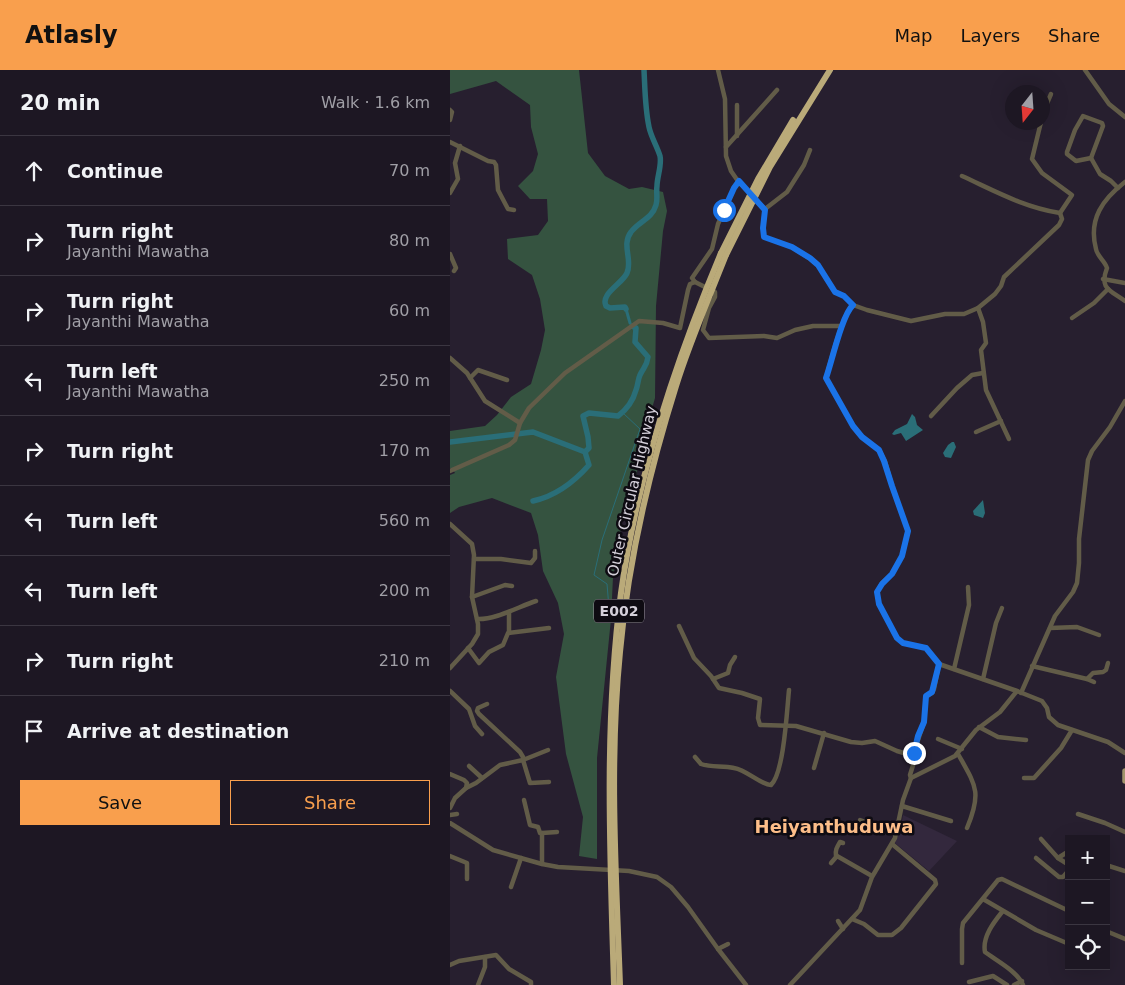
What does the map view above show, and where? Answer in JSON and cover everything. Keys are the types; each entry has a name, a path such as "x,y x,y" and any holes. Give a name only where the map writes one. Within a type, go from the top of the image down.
{"highway":[{"name":"Outer Circular Highway","path":"614,985 608,817 609,741 615,652 622,591 636,513 665,402 686,342 724,254 825,70"},
{"name":"Outer Circular Highway","path":"807,101 830,70"},
{"name":"Outer Circular Highway","path":"620,985 614,816 615,742 620,652 627,599 642,514 676,384 724,254"}],"main road":[{"path":"1125,771 1125,781"}],"street":[{"path":"718,70 725,99 726,156 731,171 765,210"},
{"path":"1085,70 1109,104 1125,117"},
{"path":"726,147 777,90"},
{"path":"737,105 737,136"},
{"path":"450,110 452,112 450,120"},
{"path":"1091,158 1076,161 1067,154 1075,130 1083,116 1103,124 1091,158 1100,174 1118,188"},
{"path":"1039,130 1032,159 1042,172 1072,195 1060,213"},
{"path":"450,142 488,161 494,162 497,170 498,190 508,208 514,210"},
{"path":"450,193 458,179 455,163 460,146"},
{"path":"810,150 804,165 786,192 765,210 764,237 792,247 810,258 818,265 835,292 844,296 853,305 911,322 945,314 964,314 978,308 996,294 1004,277 1059,225 1062,219 1060,213"},
{"path":"962,176 1007,198 1038,209 1060,213"},
{"path":"740,182 734,188 718,224 712,249 692,278 695,282 715,292 715,297 709,308 703,330 709,338 764,336 777,338 795,330 814,326 842,326"},
{"path":"1125,182 1112,192 1100,207 1094,225 1096,250 1108,268 1103,279 1108,290 1125,301"},
{"path":"450,254 456,268 454,271"},
{"path":"1103,279 1125,283"},
{"path":"450,471 509,445 515,440 520,425 533,403 565,373 639,321 663,323 680,328 688,290 690,284 695,282"},
{"path":"1072,318 1094,304 1108,290"},
{"path":"853,305 849,308 842,326 826,378 853,426 862,437 879,450 908,531 902,556 892,574 877,592 879,604 897,638 903,643 926,648 939,664 1042,701 1051,719 1058,725 1108,742 1125,753"},
{"path":"978,308 983,322 986,343 981,350 986,390 1009,439"},
{"path":"450,358 461,366 485,401 520,425"},
{"path":"470,378 478,370 507,380"},
{"path":"931,416 972,375 983,373"},
{"path":"911,778 958,754 979,727 1000,712 1019,692 1055,616 1073,592 1077,583 1079,539 1088,460 1125,401"},
{"path":"976,432 1001,421"},
{"path":"450,524 472,544 474,559 472,596 478,634 450,668"},
{"path":"474,559 531,562 535,558 535,551"},
{"path":"472,596 505,585 512,586"},
{"path":"954,669 969,605 968,587"},
{"path":"476,618 487,619 536,601"},
{"path":"983,679 996,623 1002,608"},
{"path":"468,648 478,663 480,663 489,652 503,644 506,635 509,633 509,612"},
{"path":"679,626 694,658 719,688 760,699 758,718 760,725 796,726 851,742 875,741 914,756"},
{"path":"1050,628 1077,627 1098,635"},
{"path":"509,633 549,628"},
{"path":"713,679 728,673 735,657"},
{"path":"1087,679 1093,672 1104,672 1108,663"},
{"path":"790,985 852,919 862,905 872,876 892,844 911,778 918,736 924,722 926,696 932,692 939,664"},
{"path":"1032,666 1094,682"},
{"path":"695,757 701,764 735,768 753,776 764,784 771,785 776,778 786,725 789,690"},
{"path":"450,691 469,709 475,726 482,734"},
{"path":"487,704 478,708 479,714 520,752 530,783 550,782"},
{"path":"979,727 998,737 1026,740"},
{"path":"1024,778 1034,778 1061,748 1072,730"},
{"path":"814,768 824,733"},
{"path":"938,739 962,749"},
{"path":"450,808 455,798 466,788 476,784 503,763 523,760 548,750"},
{"path":"958,754 975,785 974,812 967,828"},
{"path":"469,766 482,778"},
{"path":"450,774 464,780 466,788"},
{"path":"524,800 530,825 538,827 540,833 542,833 542,864"},
{"path":"902,806 951,821"},
{"path":"450,815 457,814"},
{"path":"1078,814 1125,832"},
{"path":"860,820 896,833"},
{"path":"450,823 493,850 542,864 558,867 629,871 657,877 671,887 688,907 746,985"},
{"path":"542,833 558,832"},
{"path":"1040,839 1058,858 1065,862"},
{"path":"831,864 836,856 835,852 840,842 843,843"},
{"path":"852,919 864,924 878,935 892,935 901,928 936,884 935,880 892,844"},
{"path":"1058,858 1065,854"},
{"path":"450,856 467,863 467,879"},
{"path":"836,856 872,876"},
{"path":"511,887 521,858"},
{"path":"1036,858 1059,877 1065,874"},
{"path":"1110,866 1125,872"},
{"path":"962,963 963,923 998,880 1002,879 1065,909"},
{"path":"983,899 1002,912 1036,930 1065,942"},
{"path":"1002,912 992,925 984,946 985,952 1023,983"},
{"path":"838,921 843,928"},
{"path":"1110,933 1125,939"},
{"path":"718,949 728,944"},
{"path":"450,965 459,961 497,956 509,969 528,979 531,985"},
{"path":"478,985 485,967 485,957"},
{"path":"969,982 993,976 1007,985"},
{"path":"1014,985 1023,983"}],"shaded area":[{"path":"903,815 957,841 929,871 895,843 901,828"}],"green space":[{"path":"450,70 579,70 588,153 605,176 629,189 642,187 663,192 667,211 663,231 656,306 655,398 643,440 637,472 623,516 613,577 611,619 597,758 597,859 579,856 583,817 566,754 556,677 564,634 558,603 543,571 538,535 531,513 492,498 459,507 450,513 450,475 455,473 450,468 450,431 485,426 497,415 511,397 531,384 545,330 540,299 532,275 508,259 507,239 538,235 548,221 547,199 530,199 518,186 533,171 538,154 531,127 530,105 496,81 450,94"}],"water":[{"path":"912,414 917,425 923,430 906,441 901,433 892,434 895,430 907,424"},
{"path":"954,442 956,447 951,458 945,457 943,453"},
{"path":"983,500 985,513 983,518 974,515 973,511"}],"waterway":[{"path":"626,309 625,307 610,308 606,306 606,297 627,273 629,263 628,237 634,228 652,214 654,210 657,200 660,163 660,156 651,134 648,120 644,70"},
{"path":"626,309 630,323"},
{"path":"450,442 533,432 585,452 589,448 583,416 589,413 618,416 621,414 633,398 639,377 647,362 648,357 635,342 636,328 632,326"},
{"path":"609,608 607,584 594,575 602,540 640,429 623,413"},
{"path":"533,501 557,492 577,477 589,465 585,452"}],"district":[{"name":"Heiyanthuduwa","path":"834,827"}],"route":[{"path":"724,210 739,181 765,210 764,237 792,247 810,258 818,265 835,292 844,296 853,305 849,308 842,326 826,378 845,415 853,426 862,437 879,450 908,531 902,556 892,574 877,592 879,604 897,638 903,643 926,648 939,664 932,693 926,696 924,706 925,719 914,753"}]}
